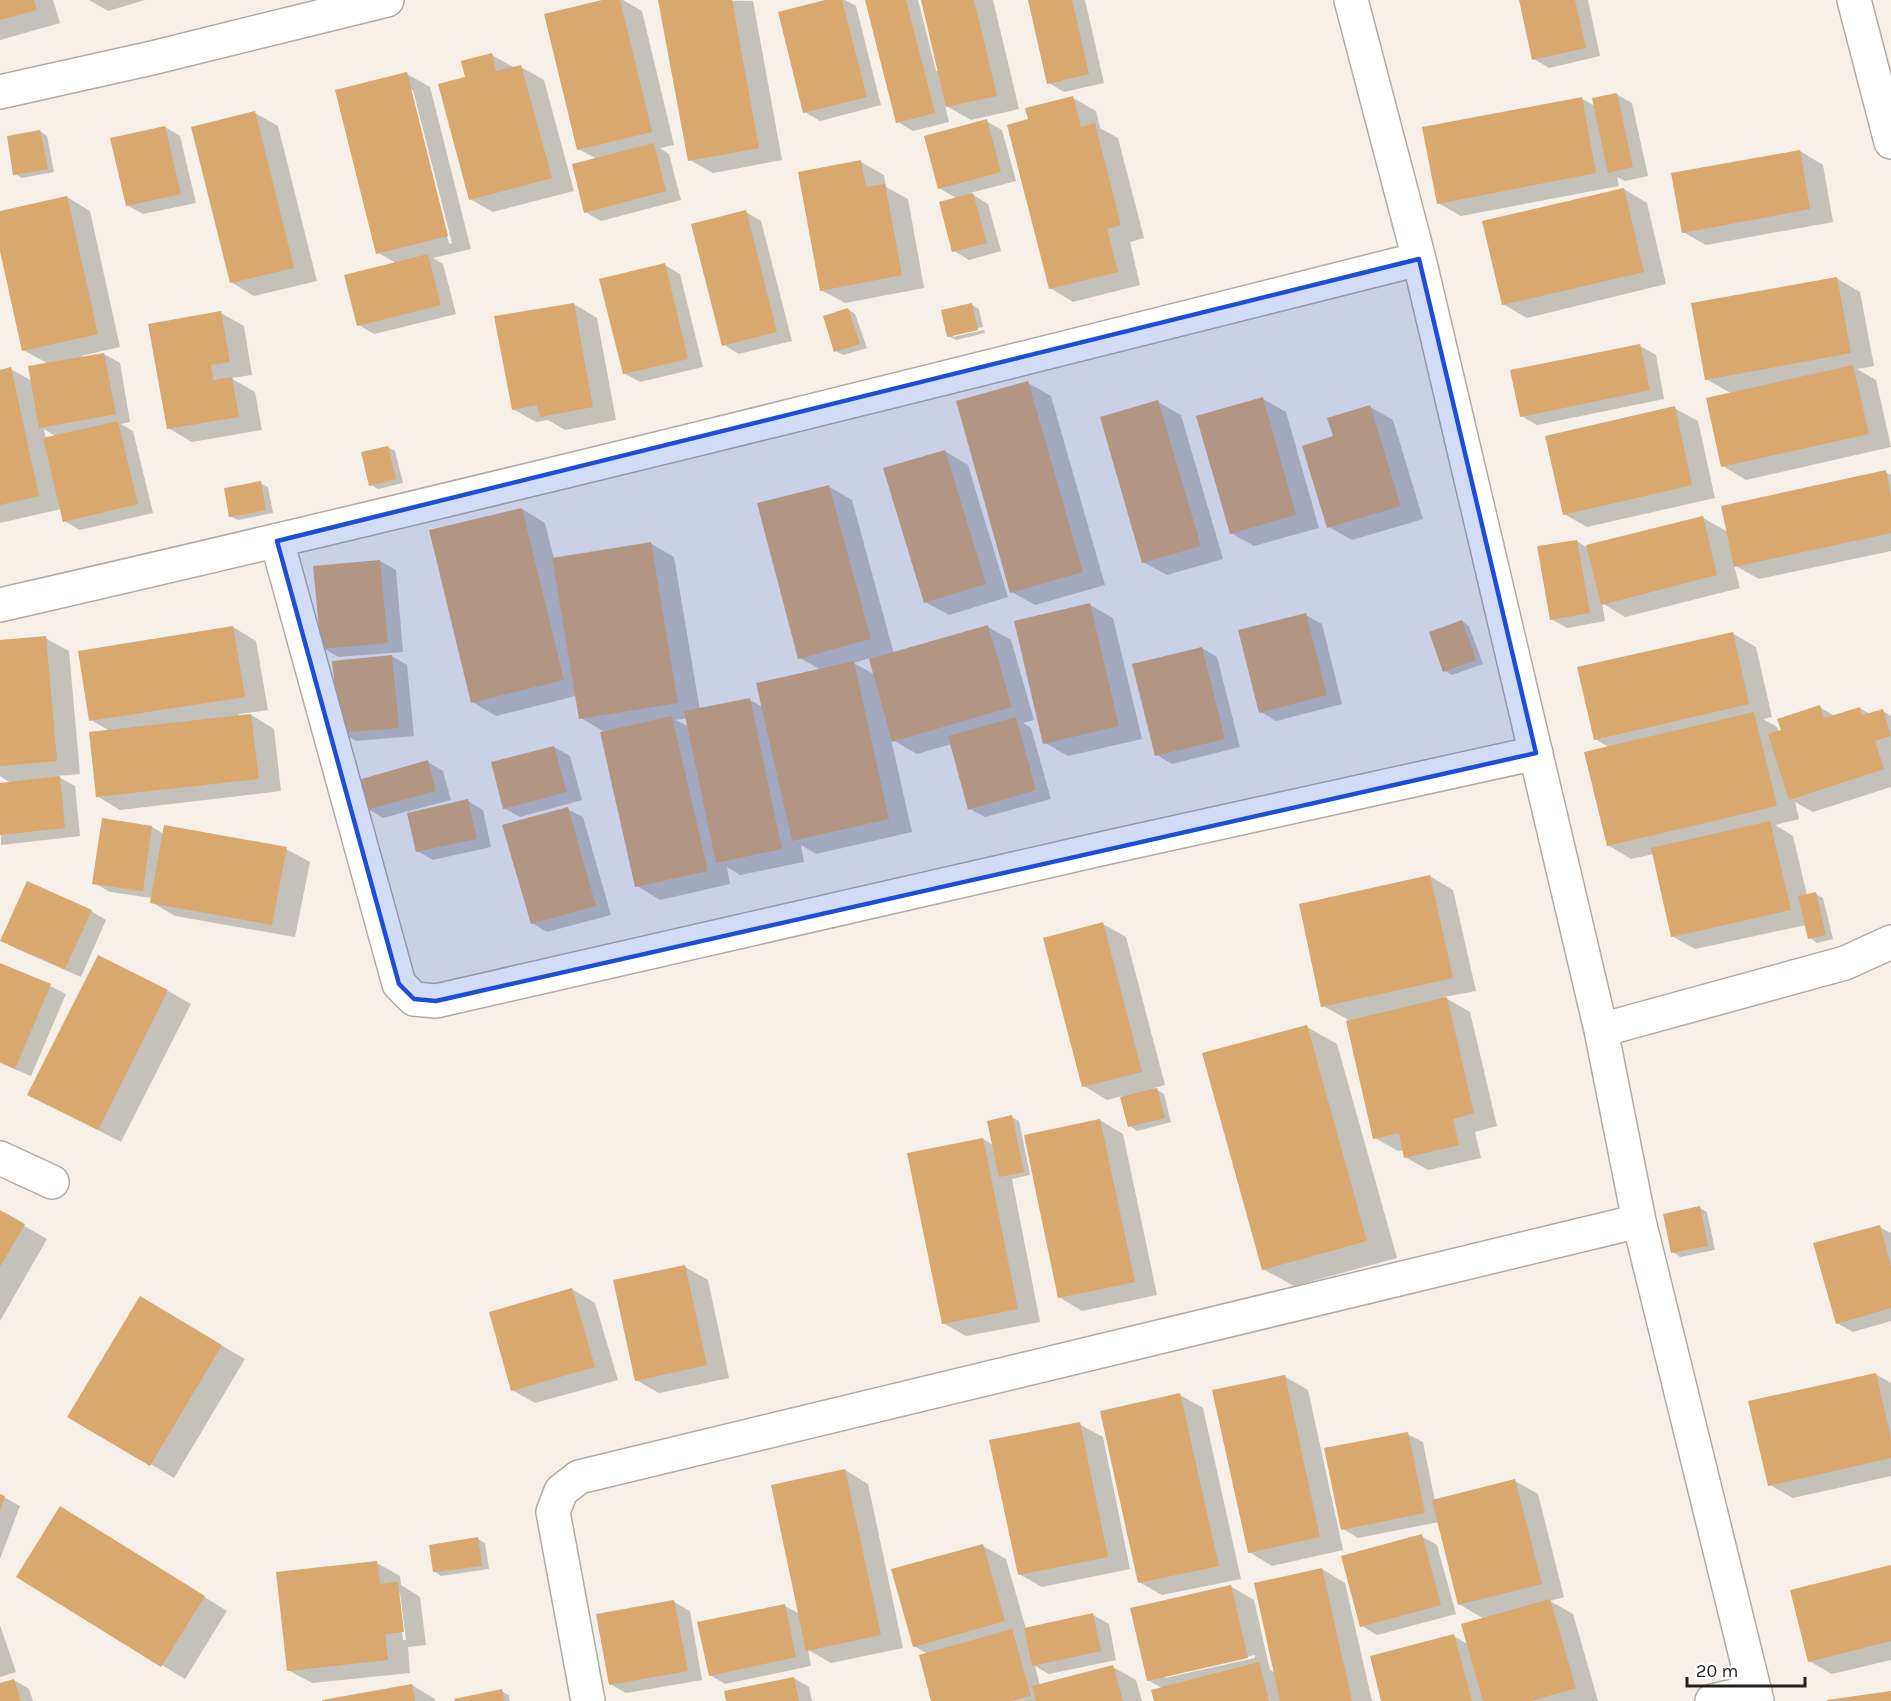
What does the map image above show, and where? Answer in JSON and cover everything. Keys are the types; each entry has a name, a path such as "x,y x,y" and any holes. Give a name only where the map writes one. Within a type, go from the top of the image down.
{"street":[{"path":"0,92 152,58 387,0"},
{"path":"1350,0 1419,259 1601,1030 1639,1221 1756,1696 1712,1701"},
{"path":"1854,0 1884,85 1891,142"},
{"path":"0,605 277,541 866,399 1419,259"},
{"path":"277,541 399,984 414,999 436,1001 1105,848 1536,753"},
{"path":"1601,1030 1845,963 1891,942"},
{"path":"0,1158 52,1182"},
{"path":"588,1701 553,1512 561,1491 579,1477 1639,1221"}],"highlighted area":[{"path":"1419,259 1536,753 436,1001 414,999 399,984 277,541"}],"building":[{"path":"0,0 34,0 37,10 0,20"},
{"path":"602,0 620,0 652,132 577,150 544,14"},
{"path":"658,0 732,0 759,148 688,161"},
{"path":"825,0 842,0 867,97 803,113 778,12"},
{"path":"865,0 906,0 935,113 896,123"},
{"path":"921,0 974,0 997,96 946,107"},
{"path":"1028,0 1072,0 1089,74 1047,84"},
{"path":"1519,0 1575,0 1586,48 1532,60"},
{"path":"492,53 496,71 521,65 552,178 469,200 438,84 465,77 461,61"},
{"path":"407,72 448,236 376,254 335,90"},
{"path":"1617,93 1633,167 1608,173 1592,98"},
{"path":"1073,96 1081,127 1095,123 1121,225 1107,229 1118,272 1049,289 1007,125 1028,119 1025,108"},
{"path":"1582,97 1596,173 1437,204 1422,127"},
{"path":"255,111 294,268 230,283 191,127"},
{"path":"987,119 1001,172 938,189 924,136"},
{"path":"165,126 181,194 126,206 110,138"},
{"path":"40,130 48,169 13,175 7,136"},
{"path":"654,143 666,191 584,213 572,164"},
{"path":"1800,150 1810,209 1682,233 1671,173"},
{"path":"861,160 866,187 885,184 902,275 820,291 798,172"},
{"path":"1624,188 1644,272 1502,305 1482,221"},
{"path":"973,193 987,243 952,252 939,202"},
{"path":"67,196 98,334 22,351 0,251 0,211"},
{"path":"746,210 777,332 722,346 691,224"},
{"path":"428,254 441,305 357,326 344,275"},
{"path":"665,263 688,359 623,374 599,279"},
{"path":"1837,277 1851,353 1705,380 1691,303"},
{"path":"574,303 593,407 540,417 537,405 512,410 494,316"},
{"path":"972,303 978,330 947,337 941,310"},
{"path":"848,308 860,344 834,352 823,316"},
{"path":"221,311 230,362 211,365 213,380 232,377 239,417 167,429 148,324"},
{"path":"1640,344 1650,390 1520,417 1510,370"},
{"path":"104,353 116,414 39,428 28,366"},
{"path":"1853,365 1869,434 1721,467 1706,398"},
{"path":"11,367 39,496 0,505 0,370"},
{"path":"1028,381 1083,572 1010,593 956,401"},
{"path":"1263,397 1296,515 1230,534 1196,416"},
{"path":"1158,400 1201,546 1142,563 1100,417"},
{"path":"1370,405 1401,506 1327,528 1302,446 1333,436 1327,418"},
{"path":"1675,406 1692,485 1563,515 1545,436"},
{"path":"118,421 138,504 63,522 43,438"},
{"path":"388,446 396,479 369,486 361,452"},
{"path":"945,450 986,584 924,603 883,468"},
{"path":"1886,470 1891,496 1891,533 1734,567 1721,506"},
{"path":"261,481 266,510 229,517 224,488"},
{"path":"829,485 871,639 798,659 757,503"},
{"path":"522,508 564,680 471,703 429,530"},
{"path":"1703,516 1717,575 1601,605 1586,545"},
{"path":"1577,540 1590,613 1550,620 1537,546"},
{"path":"651,542 678,703 579,719 552,558"},
{"path":"380,560 388,643 321,649 313,566"},
{"path":"1090,603 1119,726 1043,744 1014,621"},
{"path":"1306,613 1327,695 1259,713 1238,630"},
{"path":"1462,620 1476,660 1443,672 1429,632"},
{"path":"988,625 1012,707 892,742 869,659"},
{"path":"233,626 245,697 89,721 78,651"},
{"path":"1733,632 1749,704 1594,740 1577,667"},
{"path":"46,636 57,761 0,766 0,640"},
{"path":"1202,647 1225,739 1155,756 1132,664"},
{"path":"392,655 399,728 340,733 332,661"},
{"path":"854,661 889,819 792,841 756,683"},
{"path":"750,698 782,849 716,863 684,711"},
{"path":"1820,705 1824,718 1860,707 1862,715 1883,709 1891,736 1875,741 1884,769 1789,800 1768,734 1781,730 1777,719"},
{"path":"1754,712 1777,806 1607,846 1584,752"},
{"path":"251,714 259,779 96,797 89,732"},
{"path":"672,716 708,871 635,887 600,732"},
{"path":"1016,717 1036,790 968,810 948,736"},
{"path":"554,746 567,792 503,809 491,762"},
{"path":"428,760 436,791 367,810 358,780"},
{"path":"60,776 65,828 0,835 0,783"},
{"path":"468,799 477,839 416,852 407,813"},
{"path":"568,807 596,906 531,924 502,825"},
{"path":"102,818 152,826 143,891 92,884"},
{"path":"1770,821 1791,910 1671,937 1651,848"},
{"path":"164,825 287,847 272,925 150,903"},
{"path":"1430,875 1453,978 1321,1007 1299,904"},
{"path":"27,881 92,910 65,969 0,941"},
{"path":"1816,892 1826,935 1808,939 1798,896"},
{"path":"1103,922 1142,1072 1082,1087 1043,938"},
{"path":"98,955 168,990 98,1130 27,1095"},
{"path":"0,963 51,984 15,1069 0,1062"},
{"path":"1447,997 1474,1113 1453,1119 1459,1145 1404,1158 1399,1133 1373,1139 1346,1021"},
{"path":"1307,1025 1367,1241 1262,1270 1202,1053"},
{"path":"1157,1088 1165,1118 1128,1127 1120,1097"},
{"path":"1012,1115 1024,1172 999,1177 987,1121"},
{"path":"1100,1119 1135,1282 1058,1298 1024,1135"},
{"path":"983,1138 1018,1309 942,1324 907,1153"},
{"path":"1700,1206 1708,1246 1671,1253 1663,1214"},
{"path":"0,1210 25,1224 0,1267"},
{"path":"1880,1225 1891,1266 1891,1308 1836,1324 1813,1243"},
{"path":"685,1265 707,1365 635,1381 613,1280"},
{"path":"572,1288 595,1367 511,1391 489,1312"},
{"path":"140,1296 222,1345 150,1466 67,1417"},
{"path":"1876,1373 1891,1438 1891,1458 1768,1486 1748,1401"},
{"path":"1285,1375 1320,1537 1248,1553 1212,1390"},
{"path":"1180,1393 1219,1566 1138,1583 1100,1411"},
{"path":"1080,1422 1108,1557 1018,1575 989,1440"},
{"path":"1408,1432 1425,1513 1341,1530 1324,1448"},
{"path":"845,1469 881,1635 806,1651 771,1485"},
{"path":"1515,1479 1542,1584 1458,1605 1432,1500"},
{"path":"0,1494 5,1496 0,1510"},
{"path":"60,1506 205,1596 161,1667 16,1577"},
{"path":"1422,1534 1441,1605 1360,1627 1341,1556"},
{"path":"478,1537 482,1566 433,1572 429,1545"},
{"path":"983,1544 1005,1621 913,1647 891,1569"},
{"path":"377,1561 380,1584 398,1582 404,1632 385,1634 388,1660 287,1671 276,1572"},
{"path":"1891,1565 1891,1641 1808,1662 1790,1590"},
{"path":"1322,1568 1352,1701 1280,1701 1254,1583"},
{"path":"1231,1585 1248,1658 1147,1681 1130,1608"},
{"path":"1550,1599 1576,1688 1531,1701 1483,1701 1461,1624"},
{"path":"674,1600 688,1671 609,1685 596,1614"},
{"path":"785,1604 796,1657 709,1676 697,1622"},
{"path":"1093,1613 1101,1651 1032,1666 1024,1628"},
{"path":"1012,1629 1031,1696 1011,1701 931,1701 919,1655"},
{"path":"1454,1634 1472,1701 1381,1701 1370,1656"},
{"path":"1259,1662 1269,1701 1154,1701 1151,1690"},
{"path":"1113,1665 1123,1701 1036,1701 1032,1686"},
{"path":"794,1677 799,1701 726,1701 724,1691"},
{"path":"14,1679 21,1701 0,1701 0,1683"},
{"path":"412,1684 415,1701 322,1701 322,1700"},
{"path":"502,1689 504,1701 455,1701 454,1699"},
{"path":"1891,1691 1891,1701 1827,1701 1827,1700"}]}
